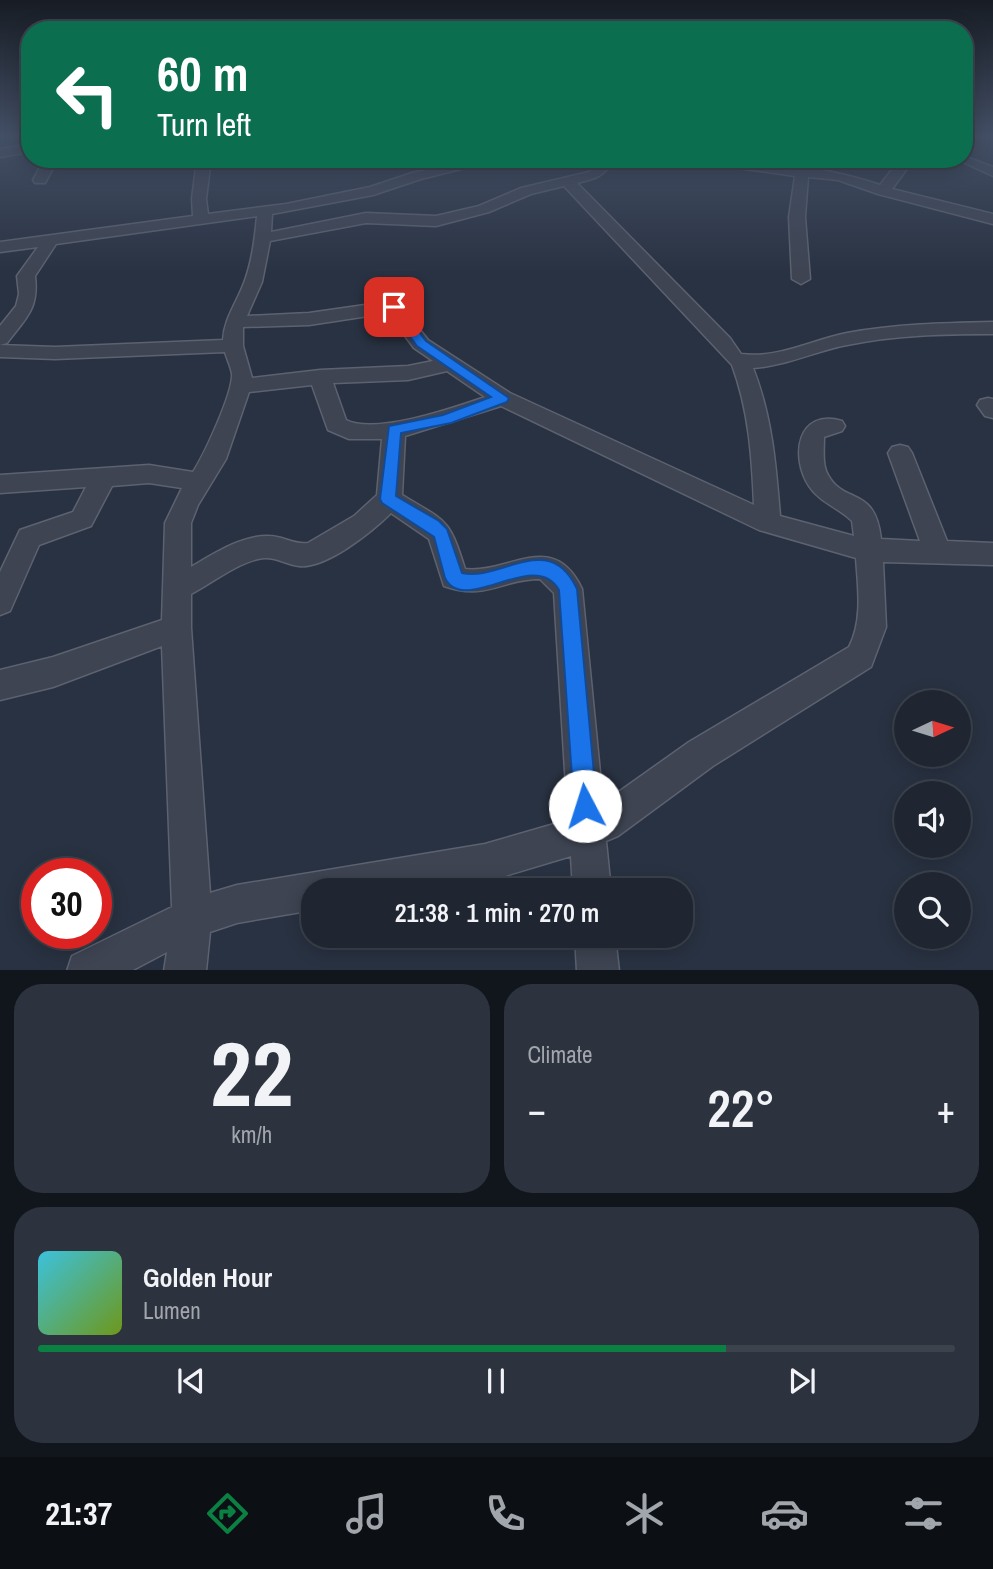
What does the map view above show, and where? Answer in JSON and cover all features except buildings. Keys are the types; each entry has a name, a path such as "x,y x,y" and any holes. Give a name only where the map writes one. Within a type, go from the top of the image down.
{"street":[{"path":"201,182 201,221"},
{"path":"0,247 265,212 373,191 390,182"},
{"path":"263,238 366,218 436,221 484,209 526,191 558,182"},
{"path":"568,182 723,342 731,357 740,361 786,357 854,337 993,328"},
{"path":"801,182 797,218 801,279"},
{"path":"858,182 993,219"},
{"path":"883,191 890,182"},
{"path":"185,970 192,918 176,628 178,523 218,451 241,386 242,373 233,346 234,322 253,282 263,238 265,212"},
{"path":"0,339 25,307 28,294 26,276 50,241"},
{"path":"234,322 309,319 394,307 414,337 502,398 768,523 867,550 993,554"},
{"path":"0,351 55,353 233,346"},
{"path":"740,361 752,393 762,438 768,523"},
{"path":"241,386 320,377 408,373 450,363"},
{"path":"320,377 336,425 341,431 355,433 446,420 502,398"},
{"path":"394,878 485,863 588,832 605,823 714,746 860,657 867,647 872,623 863,517 824,487 815,474 811,435 820,427 834,426"},
{"path":"177,588 249,551 265,546 276,547 293,555 318,552 374,515 388,499 394,429"},
{"path":"900,453 938,552"},
{"path":"0,484 165,475 200,482"},
{"path":"0,602 29,538 82,519 104,477"},
{"path":"388,499 433,526 441,534 454,578 463,582 477,582 523,568 553,571 562,577 568,589 591,878"},
{"path":"0,685 53,672 176,628"},
{"path":"90,970 192,918 237,904 301,893"},
{"path":"596,948 598,970"}],"route":[{"path":"394,307 414,337 422,344 502,398 446,420 394,429 388,499 433,526 441,534 454,578 463,582 477,582 523,568 553,571 562,577 568,589 570,603 585,806"}]}
